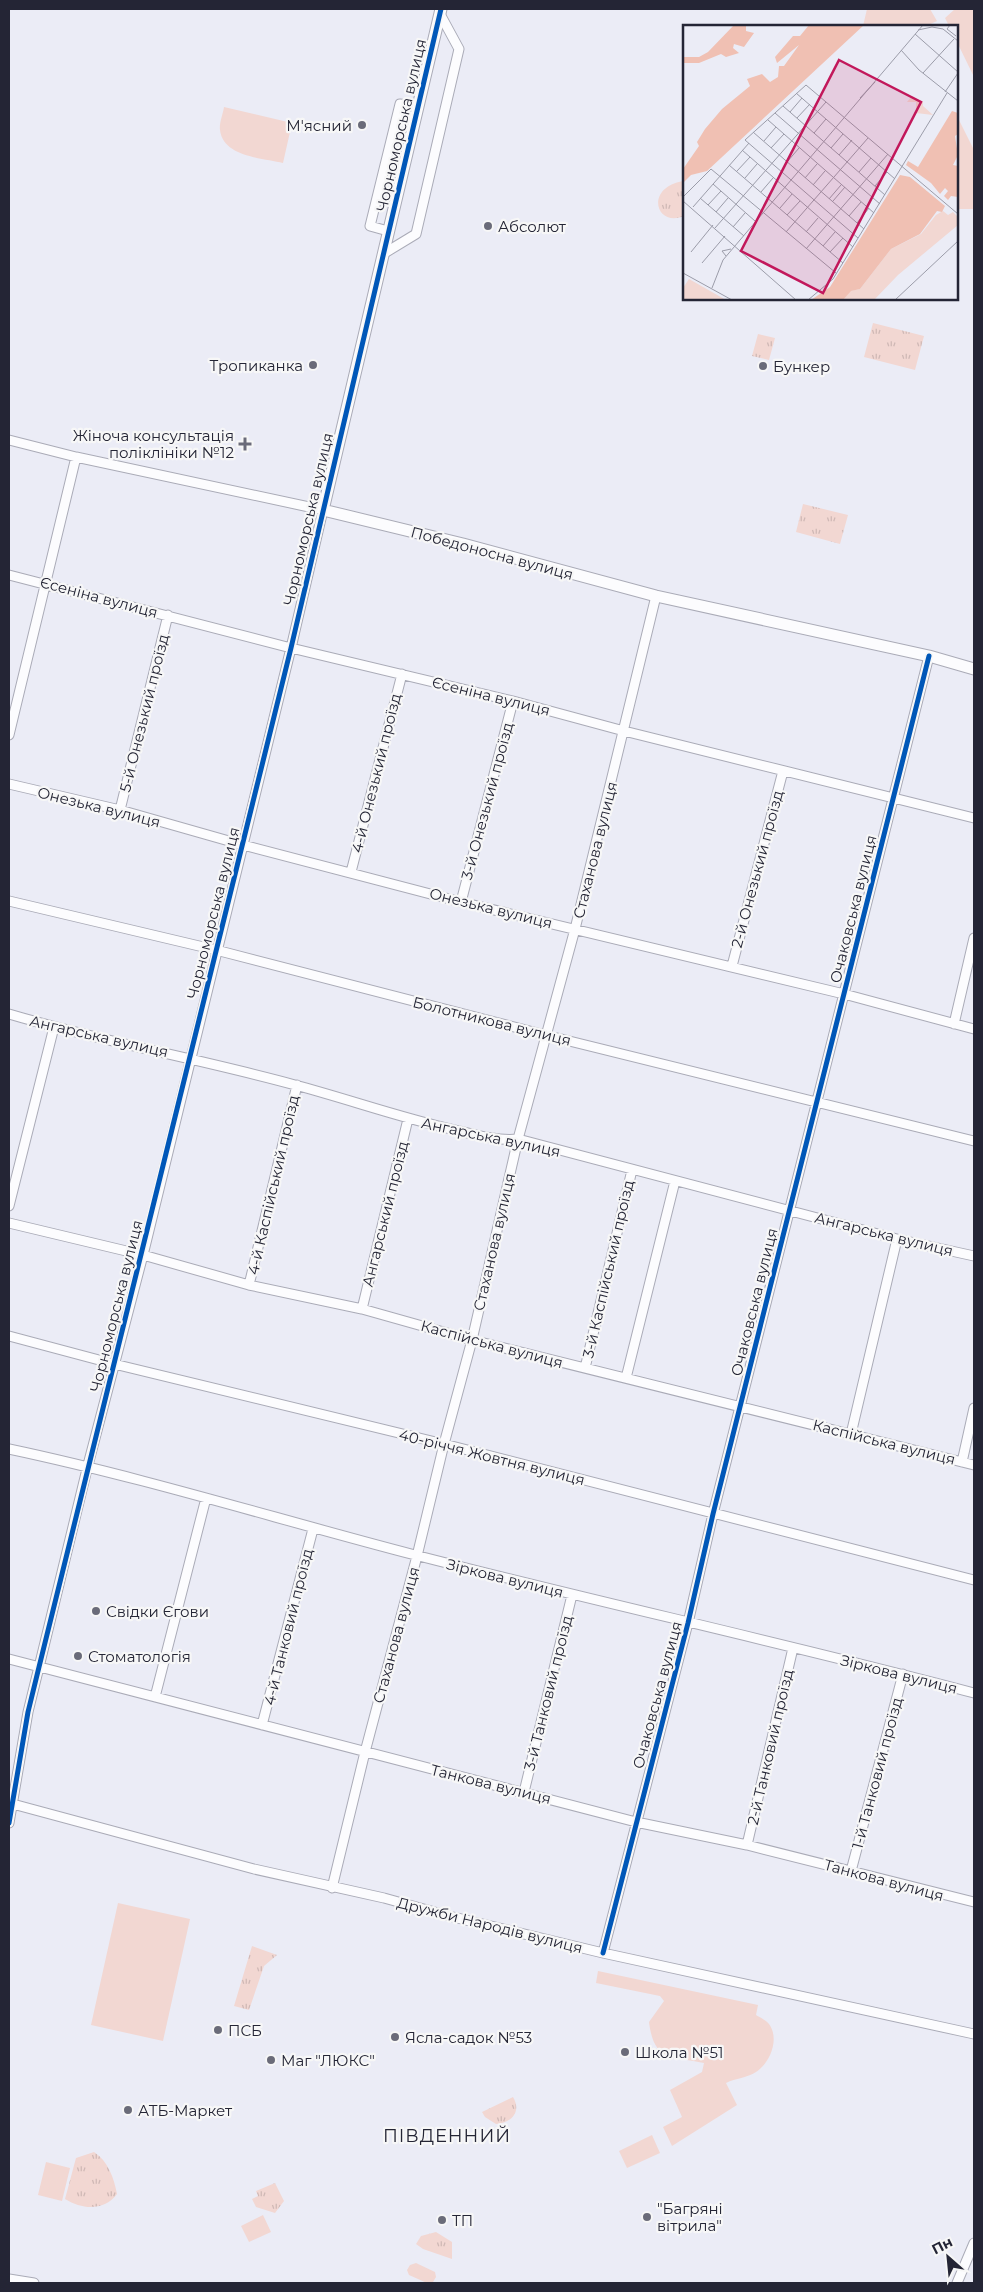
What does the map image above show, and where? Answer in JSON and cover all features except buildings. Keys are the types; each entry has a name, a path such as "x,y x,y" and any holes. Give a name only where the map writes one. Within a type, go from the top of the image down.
{"street":[{"name":"Чорноморська вулиця","path":"9,1823 10,1804 28,1712 243,846 441,11"},
{"path":"383,254 416,234 459,49 441,11"},
{"path":"388,231 370,226 400,104 418,106"},
{"name":"Победоносна вулиця","path":"9,440 76,457 323,510 464,544 656,596 929,656 974,669"},
{"path":"9,735 44,583 76,457"},
{"name":"Єсеніна вулиця","path":"9,575 291,648 513,701 624,731 974,818"},
{"name":"Стаханова вулиця","path":"332,1888 365,1752 418,1556 444,1444 472,1340 518,1140 575,929 656,596"},
{"name":"5-й Онезький проїзд","path":"120,810 168,615"},
{"name":"Очаковська вулиця","path":"603,1954 688,1623 929,656"},
{"name":"4-й Онезький проїзд","path":"351,872 402,674"},
{"name":"3-й Онезький проїзд","path":"461,902 513,701"},
{"name":"2-й Онезький проїзд","path":"732,966 782,771"},
{"name":"Онезька вулиця","path":"9,784 120,810 243,846 351,872 461,902 732,966 974,1029"},
{"name":"Болотникова вулиця","path":"9,901 216,950 545,1035 974,1141"},
{"path":"954,1024 974,938"},
{"name":"Ангарська вулиця","path":"9,1014 54,1027 190,1058 296,1085 408,1119 500,1141 518,1140 897,1238 974,1256"},
{"path":"9,1206 54,1027"},
{"name":"4-й Каспійський проїзд","path":"249,1285 296,1085"},
{"name":"Ангарський проїзд","path":"362,1309 408,1119"},
{"name":"3-й Каспійський проїзд","path":"585,1368 632,1170"},
{"path":"626,1378 675,1181"},
{"name":"Каспійська вулиця","path":"9,1223 143,1255 249,1285 362,1309 472,1340 741,1405 974,1465"},
{"path":"851,1434 897,1238"},
{"name":"40-річчя Жовтня вулиця","path":"9,1336 114,1364 444,1444 974,1580"},
{"path":"962,1462 974,1408"},
{"name":"Зіркова вулиця","path":"9,1449 88,1466 313,1529 572,1595 903,1674 974,1693"},
{"path":"155,1697 206,1498"},
{"name":"4-й Танковий проїзд","path":"262,1726 313,1529"},
{"name":"3-й Танковий проїзд","path":"524,1792 572,1595"},
{"name":"2-й Танковий проїзд","path":"747,1845 794,1648"},
{"name":"Танкова вулиця","path":"9,1659 636,1822 747,1845 974,1902"},
{"name":"1-й Танковий проїзд","path":"850,1871 903,1674"},
{"name":"Дружби Народів вулиця","path":"10,1804 332,1888 384,1898 603,1954 974,2034"},
{"path":"957,2283 974,2243"},
{"path":"9,2279 34,2283"}],"green space":[{"path":"867,9 930,9 937,21 928,25 863,25"},
{"path":"955,9 974,9 974,77 958,44 958,25 948,25 945,18"},
{"path":"224,107 292,123 283,163 245,155 228,146 220,130"},
{"path":"958,118 974,150 974,209 958,209"},
{"path":"683,181 683,216 667,217 658,206 659,198 663,191 671,185"},
{"path":"873,323 924,336 915,370 864,357"},
{"path":"758,334 775,338 769,360 752,356"},
{"path":"803,504 848,515 840,544 796,532"},
{"path":"118,1903 190,1919 163,2041 91,2025"},
{"path":"252,1946 277,1955 264,1966 249,2010 234,2006"},
{"path":"598,1971 758,2005 756,2015 769,2024 772,2030 774,2037 772,2050 765,2063 756,2072 726,2083 737,2105 672,2146 663,2127 682,2117 670,2090 702,2072 704,2063 666,2055 655,2044 649,2022 664,2001 660,1996 596,1983"},
{"path":"513,2097 516,2112 514,2116 506,2121 496,2124 485,2117 482,2112"},
{"path":"652,2135 660,2153 627,2168 619,2151"},
{"path":"94,2152 110,2170 117,2194 106,2204 86,2207 65,2199 76,2158"},
{"path":"46,2162 70,2168 62,2201 38,2195"},
{"path":"275,2183 284,2201 275,2213 256,2207 252,2199 258,2196 256,2191"},
{"path":"263,2215 271,2232 249,2242 241,2226"},
{"path":"436,2232 452,2242 452,2259 423,2249 416,2244 421,2236"},
{"path":"416,2263 435,2272 436,2277 433,2282 427,2283 409,2275 407,2270 410,2265"}],"cycle path":[{"path":"9,1823 28,1712 291,648 441,9"},
{"path":"603,1953 688,1623 713,1514 929,656"}],"place":[{"name":"М'ясний","path":"362,125"},
{"name":"Абсолют","path":"488,226"},
{"name":"Тропиканка","path":"313,365"},
{"name":"Бункер","path":"763,366"},
{"name":"Жіноча консультація поліклініки №12","path":"245,444"},
{"name":"Свідки Єгови","path":"96,1611"},
{"name":"Стоматологія","path":"78,1656"},
{"name":"ПСБ","path":"218,2030"},
{"name":"Ясла-садок №53","path":"395,2037"},
{"name":"Школа №51","path":"625,2052"},
{"name":"Маг \"ЛЮКС\"","path":"271,2060"},
{"name":"АТБ-Маркет","path":"128,2110"},
{"name":"\"Багряні вітрила\"","path":"647,2217"},
{"name":"ТП","path":"442,2220"}],"district":[{"name":"ПІВДЕННИЙ","path":"447,2136"}]}
